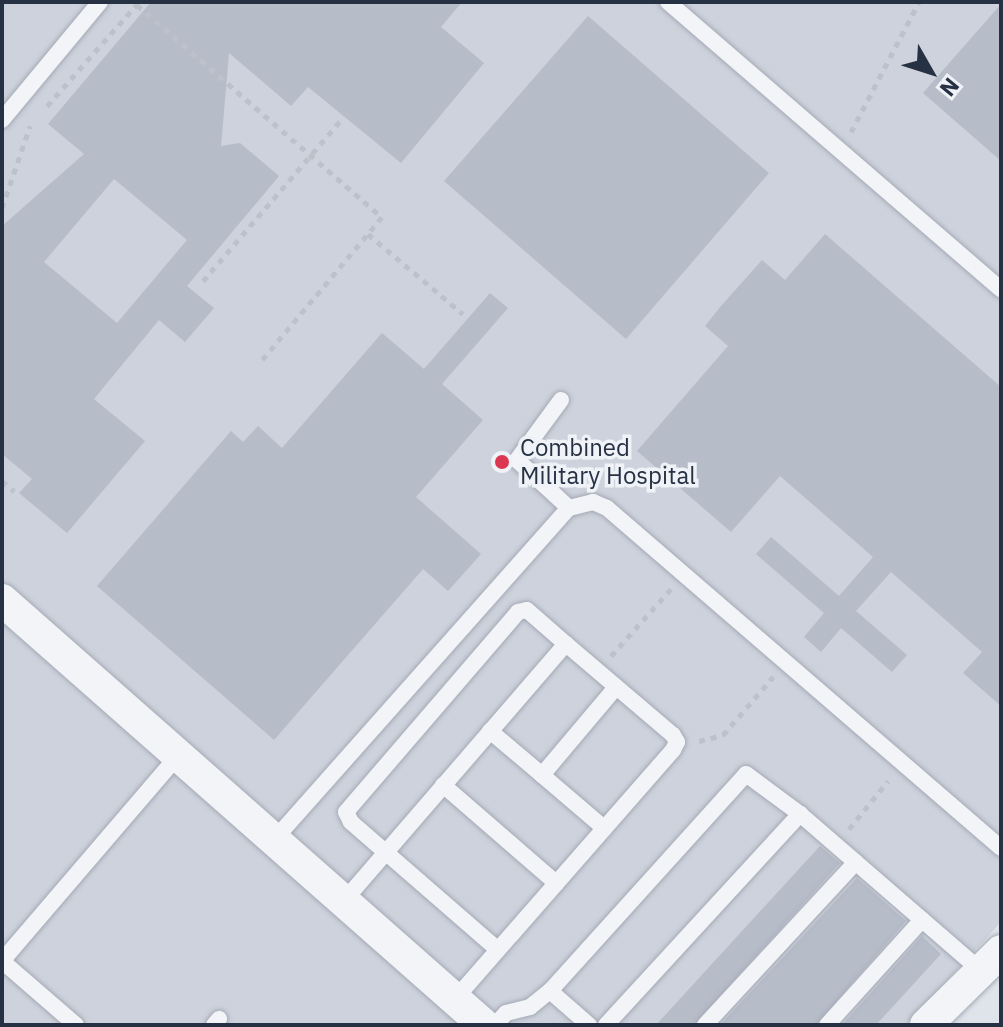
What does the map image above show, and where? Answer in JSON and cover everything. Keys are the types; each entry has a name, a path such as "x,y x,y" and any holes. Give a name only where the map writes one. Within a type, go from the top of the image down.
{"street":[{"path":"2,600 484,1025"},
{"path":"926,1025 990,959"}],"lane":[{"path":"2,120 100,2"},
{"path":"668,2 1001,289"},
{"path":"561,400 517,460 569,508"},
{"path":"273,841 569,508 593,502 607,508 685,574 1001,848"},
{"path":"454,1000 677,742 527,610 518,612 348,806 345,817 497,949"},
{"path":"343,902 566,644"},
{"path":"542,775 616,687"},
{"path":"490,731 604,828"},
{"path":"76,1025 2,961 177,757"},
{"path":"495,1025 506,1013 530,1007 550,991 740,776 750,775 800,814 922,920 990,959"},
{"path":"443,785 556,883"},
{"path":"606,1025 800,814"},
{"path":"705,1025 856,862"},
{"path":"827,1025 922,920"},
{"path":"550,991 589,1025"}],"path":[{"path":"838,149 858,123 919,2"},
{"path":"2,208 29,128 138,3 382,217 262,360"},
{"path":"203,281 340,121"},
{"path":"368,234 463,314"},
{"path":"2,481 14,491"},
{"path":"598,671 685,574"},
{"path":"677,742 723,735 786,661"},
{"path":"836,845 904,762"}],"shaded area":[{"name":"Combined Military Hospital","path":"2,2 1001,2 1001,922 906,1025 2,1025"}],"building":[{"path":"151,2 462,2 441,27 484,63 401,163 308,87 291,106 229,53 221,146 240,143 279,176 187,286 214,308 185,342 159,320 94,399 145,441 67,533 19,493 32,479 2,454 2,226 84,154 48,124","holes":["114,179 187,240 117,323 44,262"]},
{"path":"1001,4 1001,161 923,93"},
{"path":"588,16 769,173 626,339 444,181"},
{"path":"825,234 1001,387 1001,706 963,673 982,652 891,572 856,611 907,655 892,672 841,628 821,652 804,637 824,613 756,554 771,537 839,596 873,557 780,476 731,532 637,451 728,346 705,326 721,306 762,260 785,280"},
{"path":"490,293 508,308 442,384 483,420 416,497 481,554 448,591 423,569 274,740 97,586 231,431 243,442 258,426 282,448 382,333 424,369"},
{"path":"820,846 840,863 694,1025 656,1025"},
{"path":"857,878 906,921 816,1025 720,1025"},
{"path":"922,936 941,954 876,1025 842,1025"}],"place":[{"name":"Combined Military Hospital","path":"502,462"}]}
